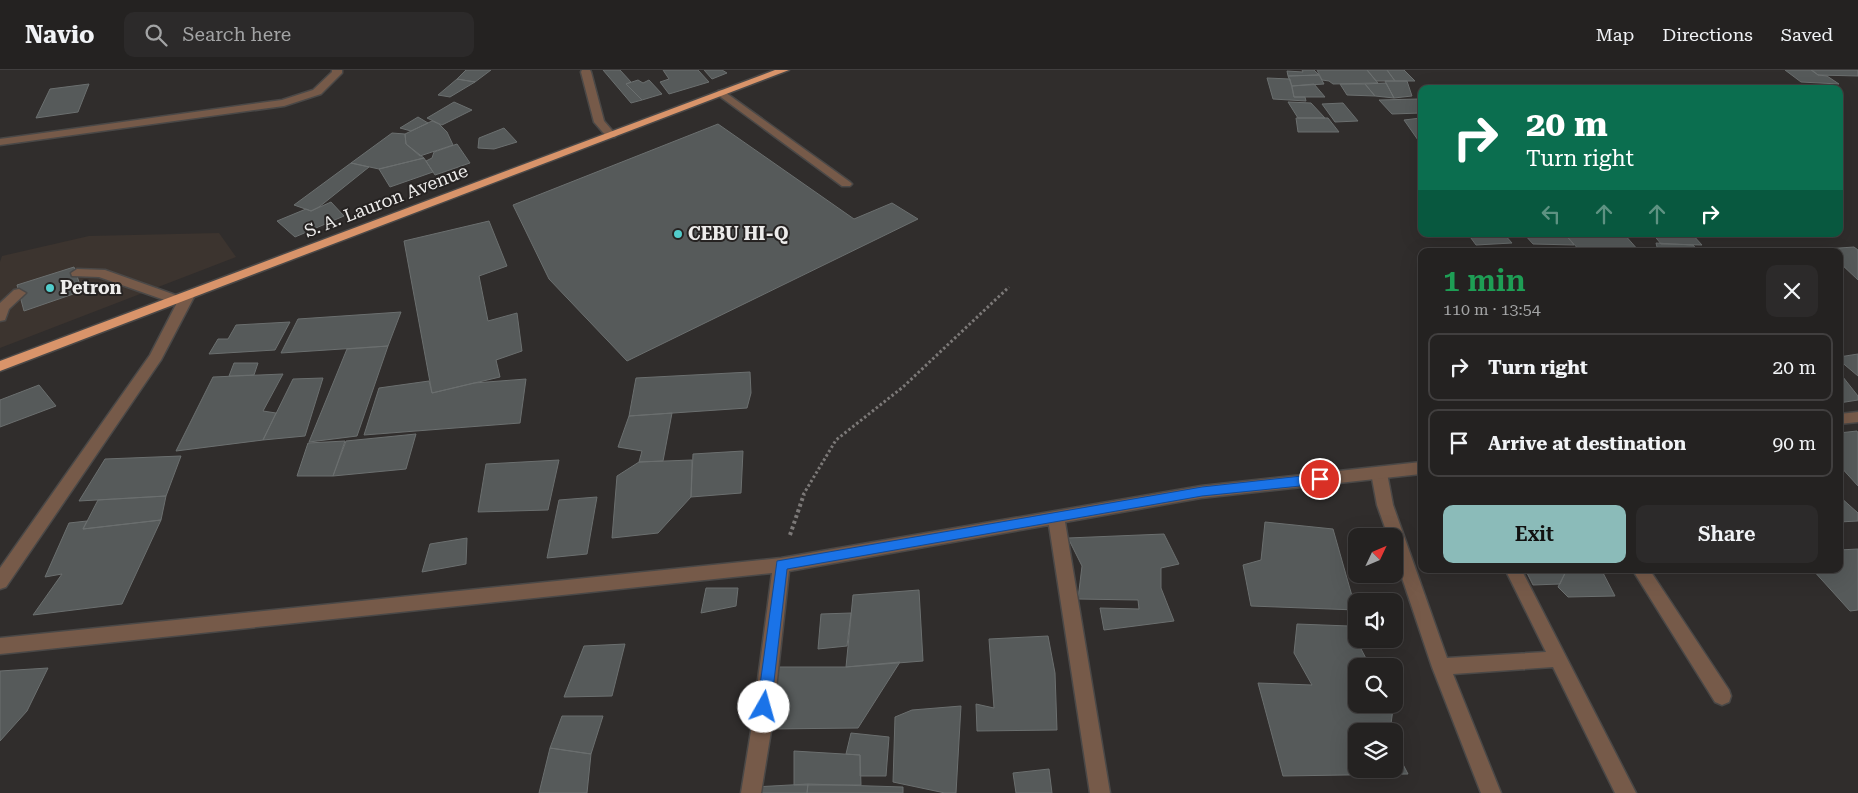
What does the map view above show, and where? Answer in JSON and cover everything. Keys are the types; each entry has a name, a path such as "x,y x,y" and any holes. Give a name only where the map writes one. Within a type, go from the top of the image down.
{"highway":[{"name":"S. A. Lauron Avenue","path":"0,366 784,70"}],"street":[{"path":"0,142 284,103 317,92 337,70"},
{"path":"586,72 599,122 611,135"},
{"path":"722,94 846,184"},
{"path":"0,582 156,357 182,297 100,273 77,273"},
{"path":"0,316 3,307 19,293"},
{"path":"1843,419 1858,417"},
{"path":"0,646 781,565 1202,492 1418,468"},
{"path":"1379,473 1385,505 1442,667 1491,793"},
{"path":"1056,517 1100,793"},
{"path":"751,793 763,716 781,565"},
{"path":"1515,573 1626,793"},
{"path":"1643,573 1722,696"},
{"path":"1442,667 1559,659"}],"path":[{"path":"781,565 805,490 836,440 903,387 1009,287"}],"shaded area":[{"path":"219,233 236,257 0,348 0,262 2,256 89,236"}],"building":[{"path":"466,70 491,70 475,82 457,79"},
{"path":"603,70 620,70 631,82 626,84 642,100 631,103"},
{"path":"663,70 698,70 709,82 669,94 660,82 669,79"},
{"path":"704,70 722,70 727,73 712,79"},
{"path":"1302,70 1314,70 1319,75 1288,76 1287,71 1303,72"},
{"path":"1317,70 1367,70 1378,83 1333,84 1322,80"},
{"path":"1367,70 1387,70 1395,81 1376,81"},
{"path":"1387,70 1404,70 1415,81 1395,81"},
{"path":"1785,70 1812,70 1818,75 1827,76 1839,84 1801,82"},
{"path":"1811,70 1858,70 1858,76 1818,75"},
{"path":"1319,75 1324,84 1292,86 1288,76"},
{"path":"1267,78 1290,79 1294,97 1305,97 1306,101 1273,99"},
{"path":"457,79 475,82 450,97 438,95"},
{"path":"638,80 643,83 649,80 662,94 642,100 626,84"},
{"path":"1385,81 1407,81 1412,96 1394,98"},
{"path":"1386,83 1394,98 1375,96 1365,84"},
{"path":"89,84 78,112 36,118 50,89"},
{"path":"1314,84 1325,97 1294,97 1292,86"},
{"path":"1340,84 1365,84 1375,96 1347,95"},
{"path":"1418,99 1418,113 1392,114 1379,100"},
{"path":"454,102 472,110 442,125 427,118"},
{"path":"1288,102 1311,103 1325,118 1298,118"},
{"path":"1343,103 1358,121 1335,122 1322,104"},
{"path":"418,117 428,123 411,131 400,128"},
{"path":"1296,118 1328,118 1339,132 1298,132"},
{"path":"1418,118 1418,140 1404,120"},
{"path":"432,121 439,124 447,132 453,145 420,156 406,144 405,134"},
{"path":"718,124 854,219 892,203 918,219 627,361 549,279 513,205"},
{"path":"504,128 517,142 494,149 478,148 479,138"},
{"path":"392,133 405,134 406,144 424,158 379,169 351,163"},
{"path":"457,144 470,163 435,175 426,161 432,158 434,152"},
{"path":"424,158 433,172 390,187 379,169"},
{"path":"351,163 369,167 319,207 311,211 294,205"},
{"path":"331,202 344,216 295,237 277,221 306,209 311,211"},
{"path":"489,221 507,266 479,276 488,321 517,313 522,351 496,360 500,377 432,393 404,241"},
{"path":"1470,237 1507,237 1512,243 1476,245"},
{"path":"1527,237 1567,237 1574,245 1533,244"},
{"path":"1568,237 1627,237 1636,248 1577,248"},
{"path":"1655,237 1695,237 1702,245 1661,244"},
{"path":"1656,243 1693,245 1696,248 1657,248"},
{"path":"1854,247 1858,250 1858,280 1843,266 1843,248 1840,248"},
{"name":"Petron","path":"74,267 82,291 24,311 17,285"},
{"path":"401,312 388,346 281,353 298,319"},
{"path":"290,322 275,350 209,354 218,339 228,339 236,325"},
{"path":"388,346 357,436 309,442 347,349"},
{"path":"1858,354 1858,376 1843,363 1843,356"},
{"path":"234,363 258,363 254,375 229,376"},
{"path":"750,372 751,393 747,408 629,416 636,378"},
{"path":"283,374 263,411 276,413 263,440 176,451 213,377"},
{"path":"1843,377 1858,396 1858,400 1843,402"},
{"path":"323,378 305,436 263,440 293,379"},
{"path":"526,379 520,423 364,435 379,388 429,381 432,393 474,383"},
{"path":"39,385 56,406 0,427 0,400"},
{"path":"672,413 663,461 639,462 642,451 618,447 629,416"},
{"path":"1857,431 1858,433 1858,486 1843,469 1843,433"},
{"path":"416,434 406,469 333,476 346,441"},
{"path":"345,441 333,476 297,476 308,443"},
{"path":"743,451 741,493 691,497 693,454"},
{"path":"181,456 166,496 79,501 105,459"},
{"path":"559,460 548,510 478,512 486,464"},
{"path":"692,460 691,497 658,533 612,538 617,476 639,462"},
{"path":"166,496 161,520 83,529 98,500"},
{"path":"597,497 587,554 547,558 559,500"},
{"path":"1843,500 1858,513 1858,521 1843,522"},
{"path":"161,520 122,604 33,615 62,574 45,577 69,523 87,521 83,529"},
{"path":"1265,522 1333,529 1351,593 1348,593 1348,610 1251,606 1243,565 1261,560"},
{"path":"1164,534 1179,564 1161,568 1161,588 1174,621 1104,630 1100,608 1139,609 1138,600 1078,599 1082,566 1068,538"},
{"path":"467,538 466,564 422,572 430,544"},
{"path":"1858,549 1858,610 1850,611 1816,573 1843,573 1843,550"},
{"path":"1527,573 1565,573 1560,584 1533,585"},
{"path":"1565,573 1603,573 1615,596 1568,597 1558,587"},
{"path":"706,588 738,588 736,606 701,613"},
{"path":"919,590 923,661 846,667 853,595"},
{"path":"851,613 847,646 818,649 821,614"},
{"path":"1297,624 1348,626 1348,648 1361,648 1366,658 1348,658 1348,713 1392,713 1391,723 1348,723 1348,775 1283,776 1258,683 1312,685 1294,653"},
{"path":"1048,636 1055,673 1057,730 977,731 976,704 994,708 989,639"},
{"path":"625,644 612,696 564,697 584,646"},
{"path":"900,662 858,728 770,729 777,667 846,667"},
{"path":"48,668 27,711 0,741 0,671"},
{"path":"961,706 956,793 945,793 893,782 895,717 912,710"},
{"path":"562,716 603,716 591,754 550,748"},
{"path":"851,733 889,737 886,776 860,776 860,755 846,754"},
{"path":"550,748 591,754 587,793 539,793"},
{"path":"794,751 860,755 861,785 794,785"},
{"path":"1403,764 1408,774 1403,774"},
{"path":"1049,769 1052,793 1016,793 1013,773"},
{"path":"808,784 903,787 903,793 807,793"},
{"path":"808,784 807,793 754,793 754,787"}],"place":[{"name":"CEBU HI-Q","path":"678,234"},
{"name":"Petron","path":"50,288"}],"route":[{"path":"764,707 781,565 1202,492 1320,479"}]}
